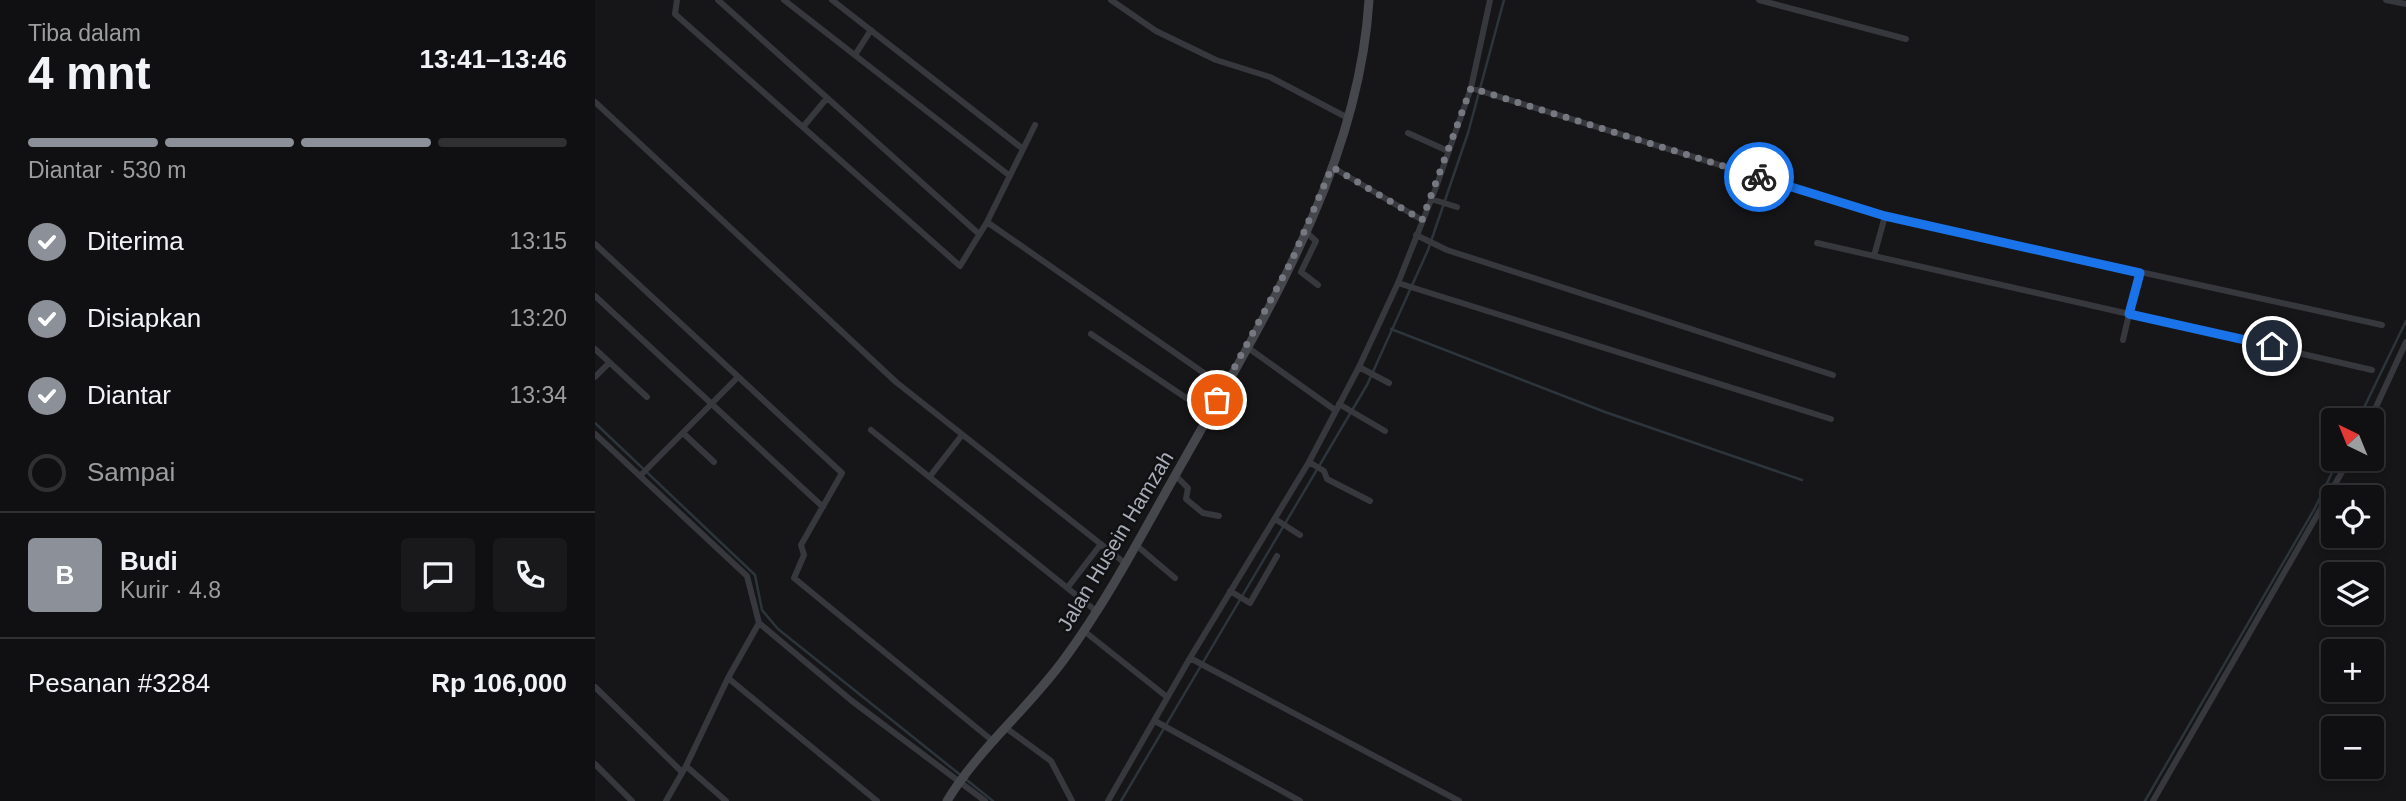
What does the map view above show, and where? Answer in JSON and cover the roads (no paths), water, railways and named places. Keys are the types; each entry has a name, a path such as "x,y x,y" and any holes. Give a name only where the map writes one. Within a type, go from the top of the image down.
{"street":[{"path":"677,0 674,14 960,266 987,222 1035,125"},
{"path":"718,0 979,234"},
{"path":"784,0 1010,176"},
{"path":"832,0 1023,149"},
{"path":"1111,0 1156,31 1216,60 1270,77 1348,118"},
{"name":"Jalan Husein Hamzah","path":"947,801 961,779 1084,631 1126,564 1247,347 1305,231 1332,167 1348,118 1370,0"},
{"path":"1108,801 1157,722 1167,697 1193,659 1311,464 1361,368 1399,283 1471,88 1490,0"},
{"path":"1759,0 1906,39"},
{"path":"2386,0 2406,4"},
{"path":"855,55 871,30"},
{"path":"1471,88 1885,216 2382,325"},
{"path":"803,127 827,98"},
{"path":"595,102 896,382 1126,564"},
{"path":"1408,133 1448,151"},
{"path":"1332,167 1422,220"},
{"path":"1431,199 1457,207"},
{"path":"1874,256 1885,216"},
{"path":"987,222 1224,387"},
{"path":"1305,231 1316,241 1301,272 1318,285"},
{"path":"1417,235 1435,245 1833,375"},
{"path":"1817,243 2372,370"},
{"path":"595,244 842,473 801,545 804,555 794,578 993,742"},
{"path":"2123,340 2140,273"},
{"path":"1399,283 1831,419"},
{"path":"595,296 710,406 823,508"},
{"path":"1091,334 1210,414"},
{"path":"2375,408 2406,342"},
{"path":"1247,347 1339,407 1385,431"},
{"path":"595,349 646,397"},
{"path":"595,377 609,363"},
{"path":"1361,368 1389,383"},
{"path":"644,473 737,378"},
{"path":"871,430 1097,611"},
{"path":"684,433 714,462"},
{"path":"595,434 644,473 747,576 759,623 852,701 961,779 985,801"},
{"path":"930,475 962,435"},
{"path":"1311,464 1324,471 1327,479 1370,501"},
{"path":"2153,801 2343,471"},
{"path":"1175,475 1188,488 1186,499 1203,513 1219,516"},
{"path":"1277,520 1300,535"},
{"path":"1068,587 1101,544"},
{"path":"1136,545 1175,578"},
{"path":"1232,592 1250,603 1277,556"},
{"path":"666,801 759,623"},
{"path":"1084,631 1167,697"},
{"path":"1193,659 1459,801"},
{"path":"728,678 877,801"},
{"path":"595,687 684,769 726,801"},
{"path":"1157,722 1300,801"},
{"path":"1006,728 1051,761 1072,801"},
{"path":"595,764 632,801"}],"waterway":[{"path":"1121,801 1367,385 1428,250 1468,133 1504,0"},
{"path":"2364,408 2406,321"},
{"path":"1391,329 1605,412 1802,480"},
{"path":"595,423 755,575 762,610 778,629 993,801"},
{"path":"2145,801 2315,508 2333,471"}]}
